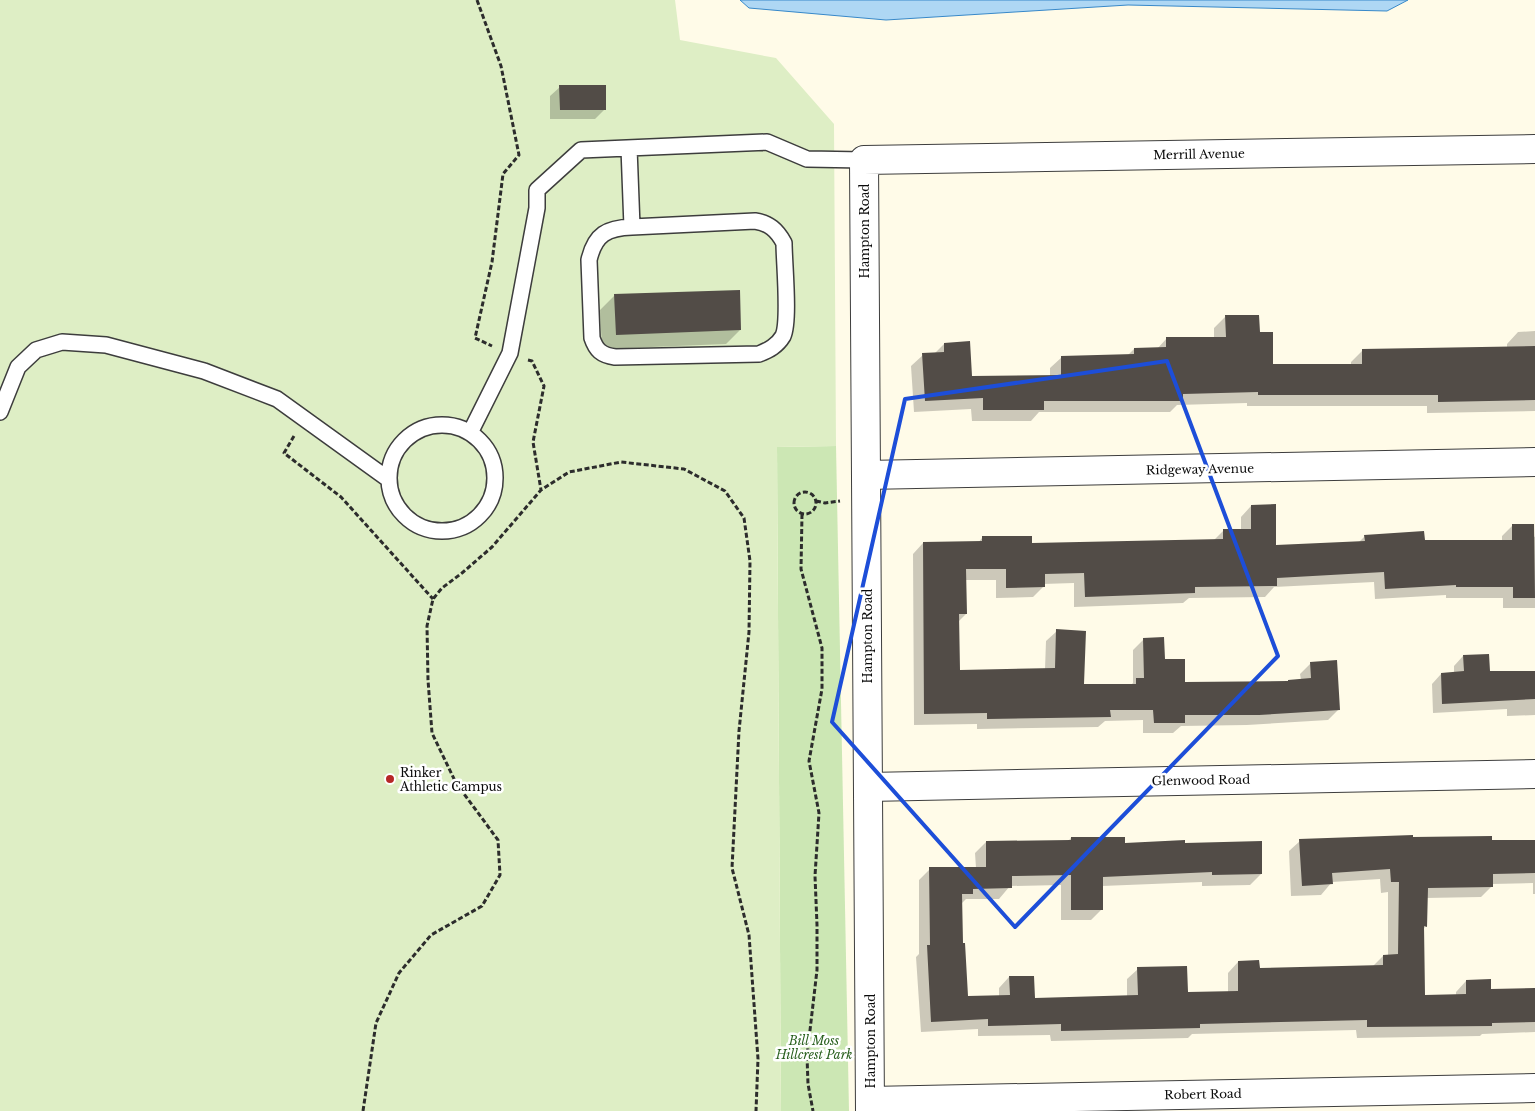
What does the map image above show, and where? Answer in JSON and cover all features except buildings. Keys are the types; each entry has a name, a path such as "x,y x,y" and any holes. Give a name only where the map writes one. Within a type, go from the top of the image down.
{"street":[{"name":"Merrill Avenue","path":"864,160 1535,149"},
{"name":"Hampton Road","path":"864,160 870,1106"},
{"name":"Ridgeway Avenue","path":"866,475 1535,462"},
{"name":"Glenwood Road","path":"868,787 1535,774"},
{"name":"Robert Road","path":"870,1106 1535,1088"}],"lane":[{"path":"470,433 510,353 537,208 537,190 581,150 767,142 807,159 864,160"},
{"path":"629,148 632,227"},
{"path":"755,221 773,227 780,234 784,243 786,326 777,344 759,354 615,357 601,353 596,349 592,338 589,260 592,249 597,239 606,232 617,228 632,227 755,221"},
{"path":"0,412 18,367 36,350 62,342 106,345 204,371 278,399 388,479"},
{"path":"441,424 465,429 480,440 491,455 495,474 492,499 481,515 474,522 457,530 439,532 426,530 409,521 397,507 392,497 388,479 391,460 395,451 407,437 423,428 441,424"}],"path":[{"path":"477,0 500,66 519,155 503,174 492,262 475,338 532,361 544,386 533,442 541,490"},
{"path":"304,418 284,453 341,497 433,599"},
{"path":"362,1111 376,1023 399,973 431,935 482,906 500,875 498,840 456,783 432,734 427,626 433,599 442,588 492,547 541,490 569,472 621,462 684,469 725,491 744,518 750,561 749,632 738,731 732,868 749,935 758,1059 756,1111"},
{"path":"806,492 815,498 816,505 812,511 802,514 796,510 795,500 799,494 806,492"},
{"path":"802,514 801,569 822,648 823,660 822,689 809,761 819,813 818,857 815,876 818,925 817,970 807,1056 808,1084 813,1111"}],"highlighted area":[{"path":"1167,361 1278,656 1015,927 832,722 905,399"}],"green space":[{"name":"Rinker Athletic Campus","path":"0,0 675,0 680,40 776,58 834,124 836,446 777,447 781,1111 0,1111"},
{"name":"Bill Moss Hillcrest Park","path":"836,446 849,1111 781,1111 777,447"}],"water":[{"path":"740,0 1408,0 1387,11 1128,5 886,20 749,8"}],"place":[{"name":"Rinker Athletic Campus","path":"390,779"}]}
